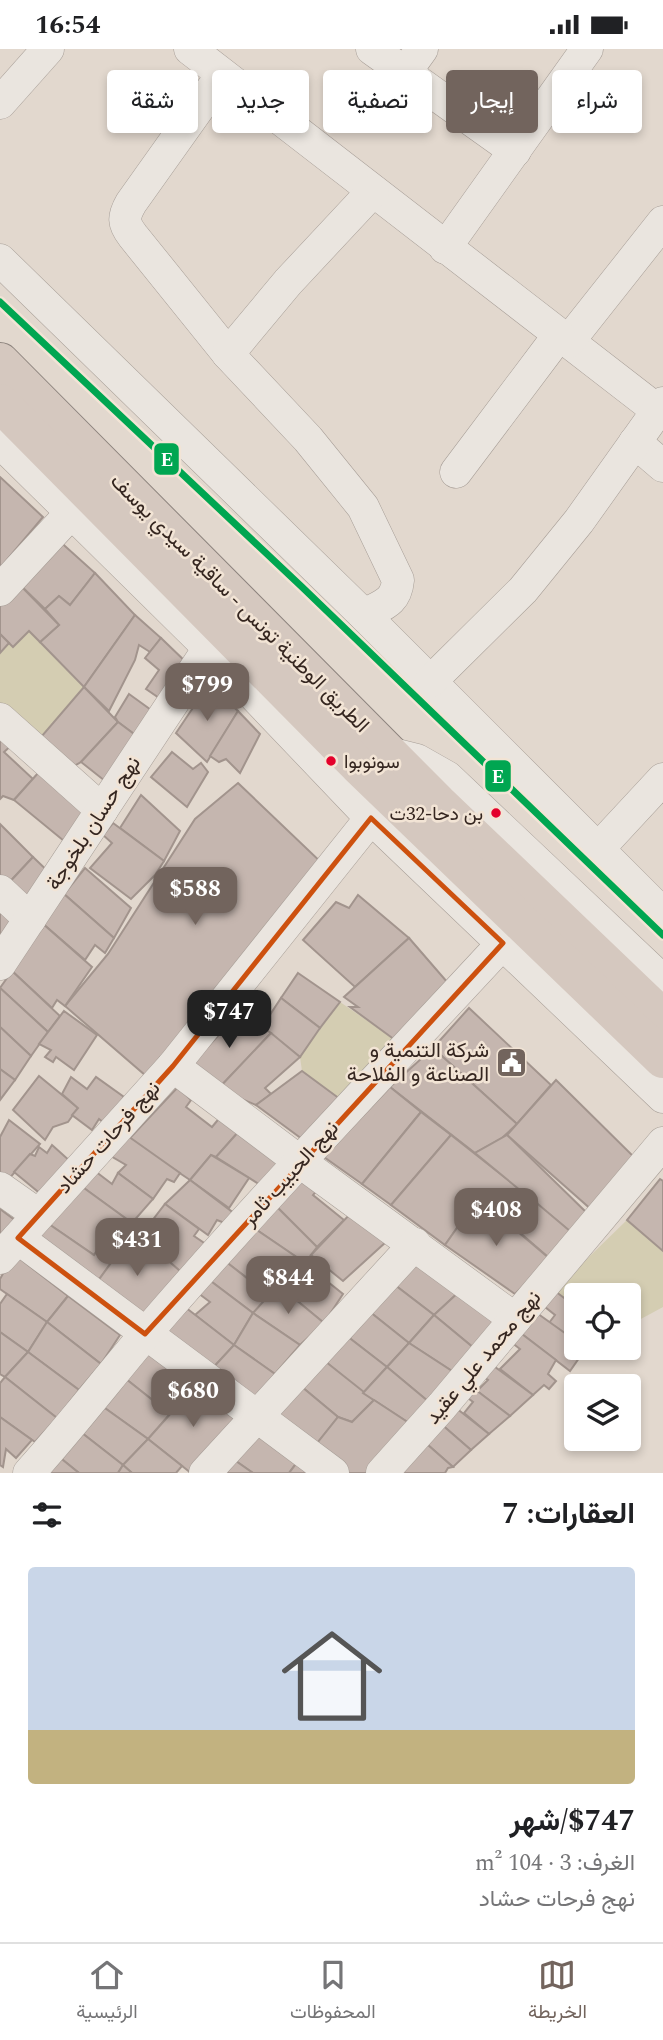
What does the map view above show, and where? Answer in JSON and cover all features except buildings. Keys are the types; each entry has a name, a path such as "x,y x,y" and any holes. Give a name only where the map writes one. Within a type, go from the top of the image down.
{"highway":[{"name":"الطريق الوطنية تونس - ساقية سيدي يوسف","path":"0,362 389,753 428,813 663,1018"},
{"name":"الطريق الوطنية تونس - ساقية سيدي يوسف","path":"0,403 428,813 663,1059"}],"street":[{"path":"0,103 48,49"},
{"path":"190,49 216,70"},
{"path":"372,49 413,61 515,151"},
{"path":"445,248 586,49"},
{"path":"212,89 124,215 126,226 228,353 308,439 363,507 398,580 393,599 364,615"},
{"path":"298,133 564,339 660,407 579,521 523,590 430,682"},
{"path":"228,353 288,282 373,191"},
{"path":"456,472 663,222"},
{"path":"0,260 364,615 663,914"},
{"path":"0,442 209,648 371,818 663,1097"},
{"path":"635,442 663,465"},
{"path":"0,590 72,512"},
{"name":"نهج حسان بلخوجة","path":"0,964 209,648"},
{"path":"0,719 102,810"},
{"path":"389,753 416,760 447,777 663,981"},
{"path":"598,849 663,779"},
{"name":"نهج فرحات حشاد","path":"18,1237 173,1066 371,818"},
{"path":"0,891 30,919"},
{"name":"نهج الحبيب ثامر","path":"29,1473 72,1425 145,1334 299,1161 503,943"},
{"path":"173,1066 515,1319"},
{"name":"نهج محمد علي عقيد","path":"382,1473 663,1143"},
{"path":"0,1188 18,1237 333,1473"},
{"path":"205,1473 415,1244"}],"highlighted area":[{"path":"371,818 503,943 145,1334 18,1238 173,1066"}],"shaded area":[{"path":"29,631 84,687 35,744 0,710 0,653 9,643 13,646"},
{"path":"340,1002 394,1039 344,1102 302,1071 300,1057"},
{"path":"627,1220 663,1251 663,1307 641,1319 641,1283 564,1283 564,1298 554,1291"}],"transit line":[{"name":"E","path":"0,302 302,587 663,935"}],"place":[{"name":"سونوبوا","path":"331,761"},
{"name":"بن دحا-32ت","path":"496,813"},
{"name":"شركة التنمية و الصناعة و الفلاحة","path":"512,1062"}]}
